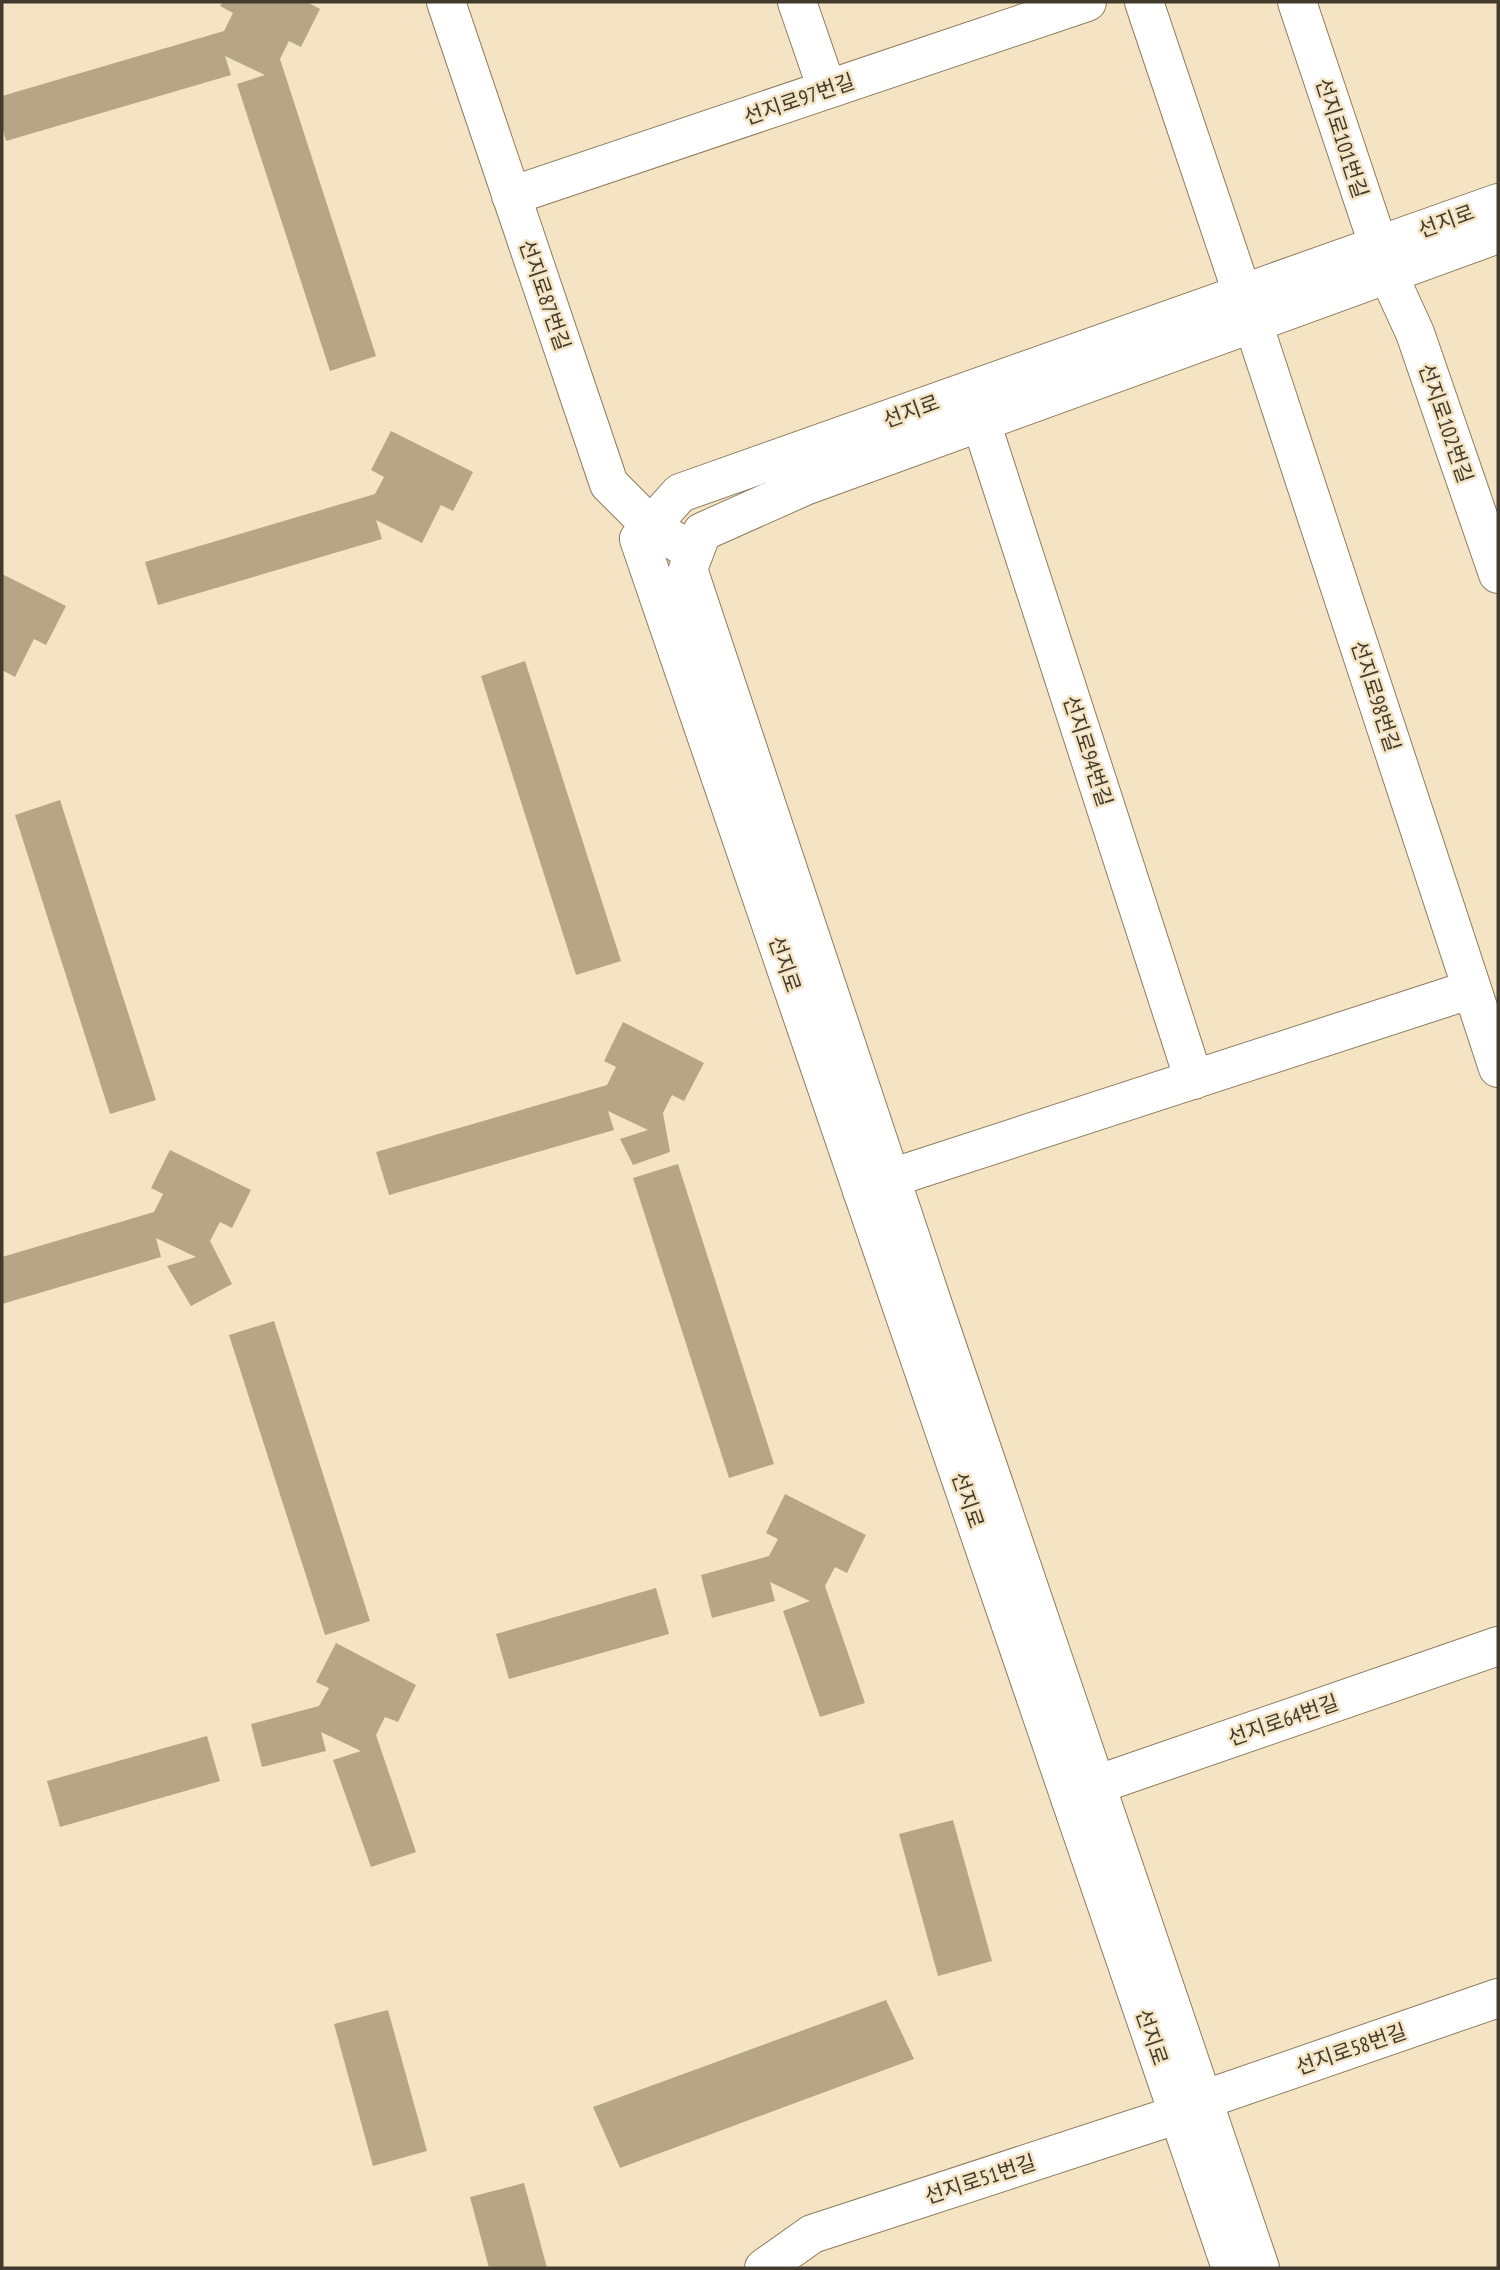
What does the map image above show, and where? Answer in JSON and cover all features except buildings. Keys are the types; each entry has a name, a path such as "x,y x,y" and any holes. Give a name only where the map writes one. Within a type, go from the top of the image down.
{"street":[{"name":"선지로87번길","path":"446,2 609,484 651,526 694,553"},
{"path":"797,2 827,89"},
{"name":"선지로97번길","path":"511,196 1087,2"},
{"path":"1144,2 1247,308"},
{"name":"선지로101번길","path":"1297,2 1383,259"},
{"name":"선지로","path":"1260,2268 1191,2107 877,1185 639,539 680,493 1247,308 1383,259 1498,203"},
{"name":"선지로","path":"1383,259 1498,234"},
{"name":"선지로102번길","path":"1383,259 1415,334 1498,574"},
{"name":"선지로","path":"877,1185 688,569 702,532 805,486 981,422 1247,308"},
{"name":"선지로98번길","path":"1247,308 1498,1068"},
{"name":"선지로94번길","path":"981,422 1194,1080"},
{"path":"877,1185 1472,989"},
{"name":"선지로64번길","path":"1083,1791 1498,1646"},
{"name":"선지로58번길","path":"1191,2107 1498,1998"},
{"name":"선지로","path":"1191,2107 1231,2268"},
{"name":"선지로51번길","path":"764,2268 812,2234 1191,2107"}]}
